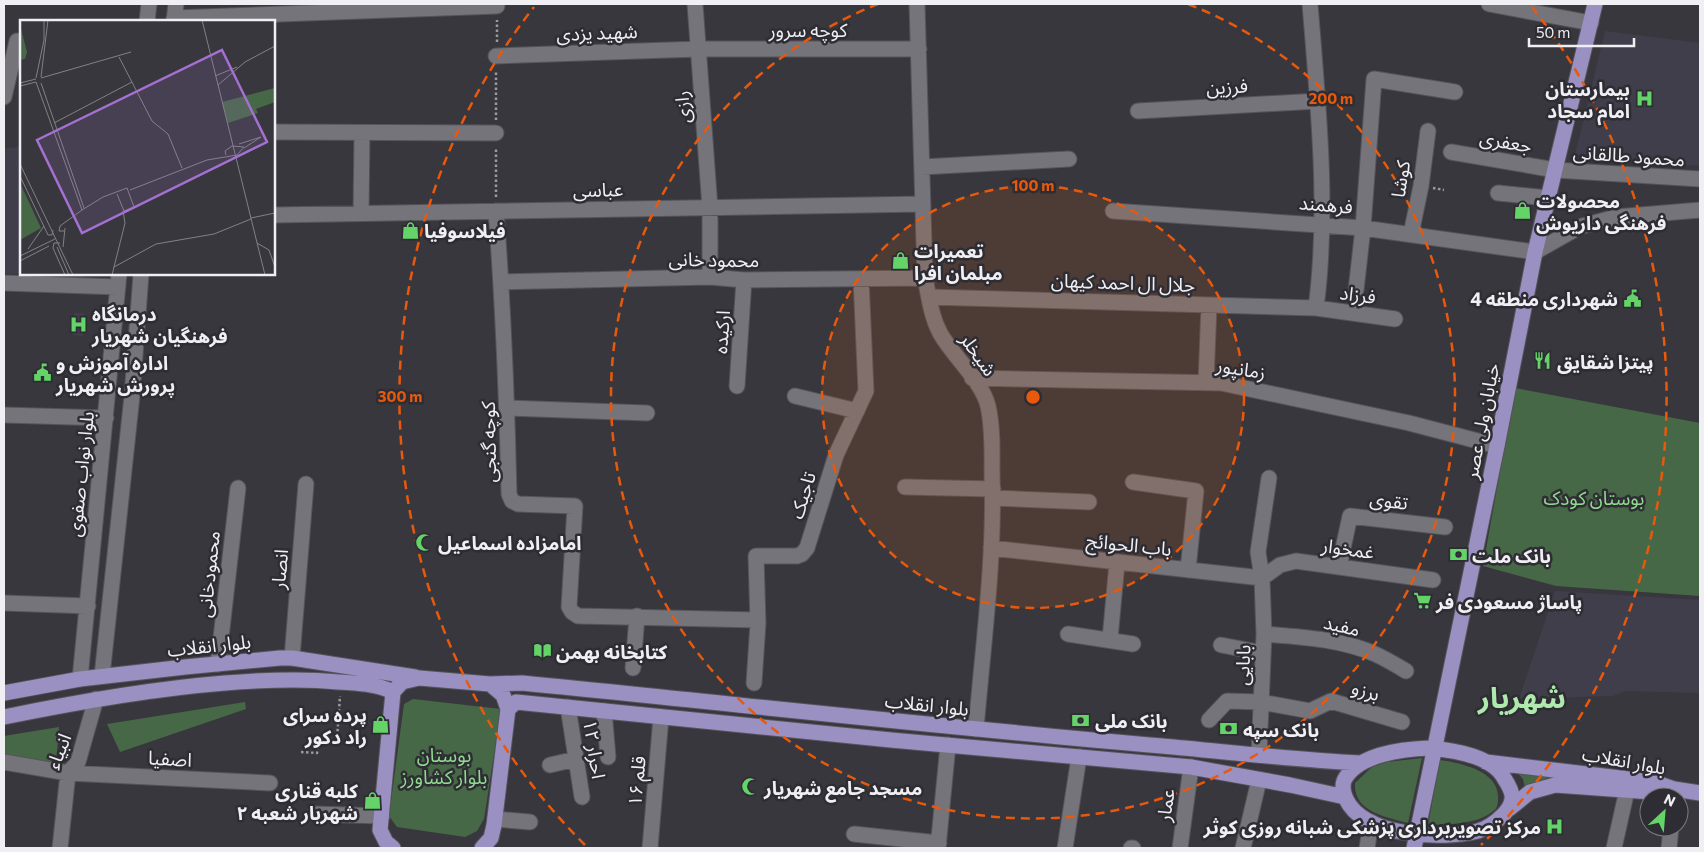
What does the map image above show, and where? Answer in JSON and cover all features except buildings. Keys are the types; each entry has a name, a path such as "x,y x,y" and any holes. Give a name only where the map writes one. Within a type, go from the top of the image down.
{"main road":[{"name":"خیابان ولی عصر","path":"1415,841 1535,252 1595,4"},
{"name":"بلوار انقلاب","path":"4,693 80,678 292,658 419,678 490,684 522,683 976,729 1259,754 1305,761 1360,764"},
{"path":"393,848 386,842 381,823 393,692 402,682 419,678"},
{"name":"بلوار انقلاب","path":"4,717 96,699 187,686 260,680 342,682 384,687 393,692"},
{"path":"482,848 491,838 495,819 508,709 503,695 490,684"},
{"name":"بلوار انقلاب","path":"508,709 516,702 1191,767 1345,796 1350,807 1360,816 1371,822 1398,831 1415,841 1434,836 1479,830 1494,823 1530,792 1555,784 1639,791"},
{"path":"793,730 794,710"},
{"path":"1345,796 1343,783 1346,777 1360,764 1398,751 1434,749 1462,753 1486,762 1502,774 1510,787 1512,797 1509,809"},
{"name":"بلوار انقلاب","path":"1486,762 1654,782 1663,787"}],"street":[{"path":"147,20 149,4"},
{"name":"رازی","path":"695,4 710,208 710,276"},
{"name":"شیخلر","path":"917,4 925,278 932,317 940,334 972,378 988,404 991,431 993,493 991,548 976,729"},
{"path":"1310,4 1318,101 1321,224 1321,267 1316,308"},
{"path":"1489,4 1591,23"},
{"path":"175,14 497,6"},
{"path":"4,97 14,40"},
{"name":"کوچه سرور","path":"698,49 919,48"},
{"name":"شهید یزدی","path":"496,56 698,49"},
{"path":"1356,290 1363,228 1374,79 1455,92"},
{"name":"فرزین","path":"1138,111 1318,101"},
{"name":"کوشا","path":"1411,234 1428,131"},
{"path":"275,132 496,133"},
{"path":"361,213 362,132"},
{"name":"جعفری","path":"1450,152 1555,170"},
{"path":"922,167 1068,159"},
{"name":"محمود طالقانی","path":"1555,170 1700,179"},
{"path":"1498,193 1548,198"},
{"name":"عباسی","path":"275,214 923,204"},
{"path":"1535,252 1579,227 1616,218 1700,210"},
{"name":"کوچه گنجی","path":"496,211 507,408 509,494 512,501 518,504 575,506 569,607 572,612 578,616 758,620"},
{"name":"فرهمند","path":"1113,211 1363,228 1535,252"},
{"path":"102,676 132,396 142,275"},
{"name":"محمود خانی","path":"501,282 710,276 744,280 925,278"},
{"name":"تاجیک","path":"754,683 758,620 756,556 797,556 802,554 807,548 836,455 866,391 861,279"},
{"path":"4,282 119,280"},
{"name":"بلوار نواب صفوی","path":"80,678 119,280"},
{"name":"ارکیده","path":"738,386 744,280"},
{"name":"جلال ال احمد کیهان","path":"929,297 1316,308"},
{"path":"1206,382 1209,305"},
{"name":"فرزاد","path":"1316,308 1394,319"},
{"name":"زمانپور","path":"972,378 1222,383 1409,423 1497,446"},
{"path":"795,396 857,411"},
{"path":"507,408 647,413"},
{"path":"4,414 106,418"},
{"name":"بابایی","path":"1259,754 1264,634 1262,578 1258,552 1269,478"},
{"path":"1133,482 1196,491 1188,570"},
{"name":"انصار","path":"292,658 306,484"},
{"path":"905,487 1089,502"},
{"name":"محمودخانی","path":"218,664 238,488"},
{"name":"تقوی","path":"1339,567 1350,516 1445,527"},
{"name":"باب الحوائج","path":"991,548 1262,578"},
{"name":"غمخوار","path":"1262,578 1280,566 1296,561 1433,580"},
{"path":"1110,639 1117,563"},
{"path":"90,576 104,579 113,578"},
{"path":"4,603 88,606"},
{"path":"633,668 637,616"},
{"path":"1068,634 1110,639 1132,644"},
{"name":"مفید","path":"1264,634 1341,643 1374,654 1406,671"},
{"path":"1221,645 1263,653"},
{"name":"انبیاء","path":"60,848 68,773 78,762 96,699"},
{"name":"برزو","path":"1209,720 1227,701 1261,702 1310,711 1331,701 1402,722"},
{"name":"احرار ۱۲","path":"568,707 582,797"},
{"path":"604,711 608,757"},
{"name":"قلم ۱۶","path":"650,848 661,717"},
{"path":"854,834 939,846 948,745"},
{"path":"1065,848 1079,757"},
{"path":"550,765 576,759"},
{"name":"اصفیا","path":"4,762 68,773 270,783"},
{"name":"عمار","path":"1180,848 1191,767"},
{"path":"1243,848 1259,780"},
{"path":"1614,848 1627,790"},
{"path":"314,814 381,823 384,848"},
{"path":"495,819 530,822"},
{"path":"1367,848 1371,822"}],"path":[{"path":"496,211 497,6"},
{"path":"300,752 317,753 320,739 337,739 342,682"}],"shaded area":[{"name":"بیمارستان امام سجاد","path":"1605,31 1700,43 1700,166 1575,155"},
{"path":"20,147 20,274 4,273 4,148"},
{"path":"36,275 86,275 85,278"},
{"name":"درمانگاه فرهنگیان شهریار","path":"74,313 84,313 83,336 72,335"},
{"path":"1555,591 1700,600 1700,693 1625,691 1613,696 1519,699"}],"green space":[{"name":"بوستان کودک","path":"1515,388 1700,423 1700,596 1556,586 1483,566"},
{"name":"بوستان بلوار کشاورز","path":"413,699 501,709 484,819 477,831 465,837 397,827 389,816 404,704"},
{"path":"245,702 246,709 120,752 107,724"},
{"path":"59,727 56,765 4,757 4,736"},
{"path":"1422,758 1408,823 1373,812 1359,801 1355,783 1372,767 1387,762"},
{"path":"1440,760 1468,766 1486,775 1497,789 1498,803 1495,810 1470,822 1428,825"},
{"path":"1516,771 1550,777 1525,788 1523,779"}],"place":[{"name":"بیمارستان امام سجاد","path":"1644,99"},
{"name":"محصولات فرهنگی داریوش","path":"1522,211"},
{"name":"فیلاسوفیا","path":"410,230"},
{"name":"تعمیرات مبلمان افرا","path":"900,261"},
{"name":"شهرداری منطقه 4","path":"1632,298"},
{"name":"درمانگاه فرهنگیان شهریار","path":"78,324"},
{"name":"پیتزا شقایق","path":"1543,361"},
{"name":"اداره آموزش و پرورش شهریار","path":"42,373"},
{"name":"امامزاده اسماعیل","path":"424,542"},
{"name":"بانک ملت","path":"1458,555"},
{"name":"پاساژ مسعودی فر","path":"1422,601"},
{"name":"کتابخانه بهمن","path":"542,651"},
{"name":"بانک ملی","path":"1081,720"},
{"name":"پرده سرای راد دکور","path":"381,725"},
{"name":"بانک سپه","path":"1229,729"},
{"name":"مسجد جامع شهریار","path":"750,787"},
{"name":"کلبه قناری شهربار شعبه ۲","path":"372,801"},
{"name":"مرکز تصویربرداری پزشکی شبانه روزی کوثر","path":"1555,826"}],"district":[{"name":"شهریار","path":"1522,696"}]}
